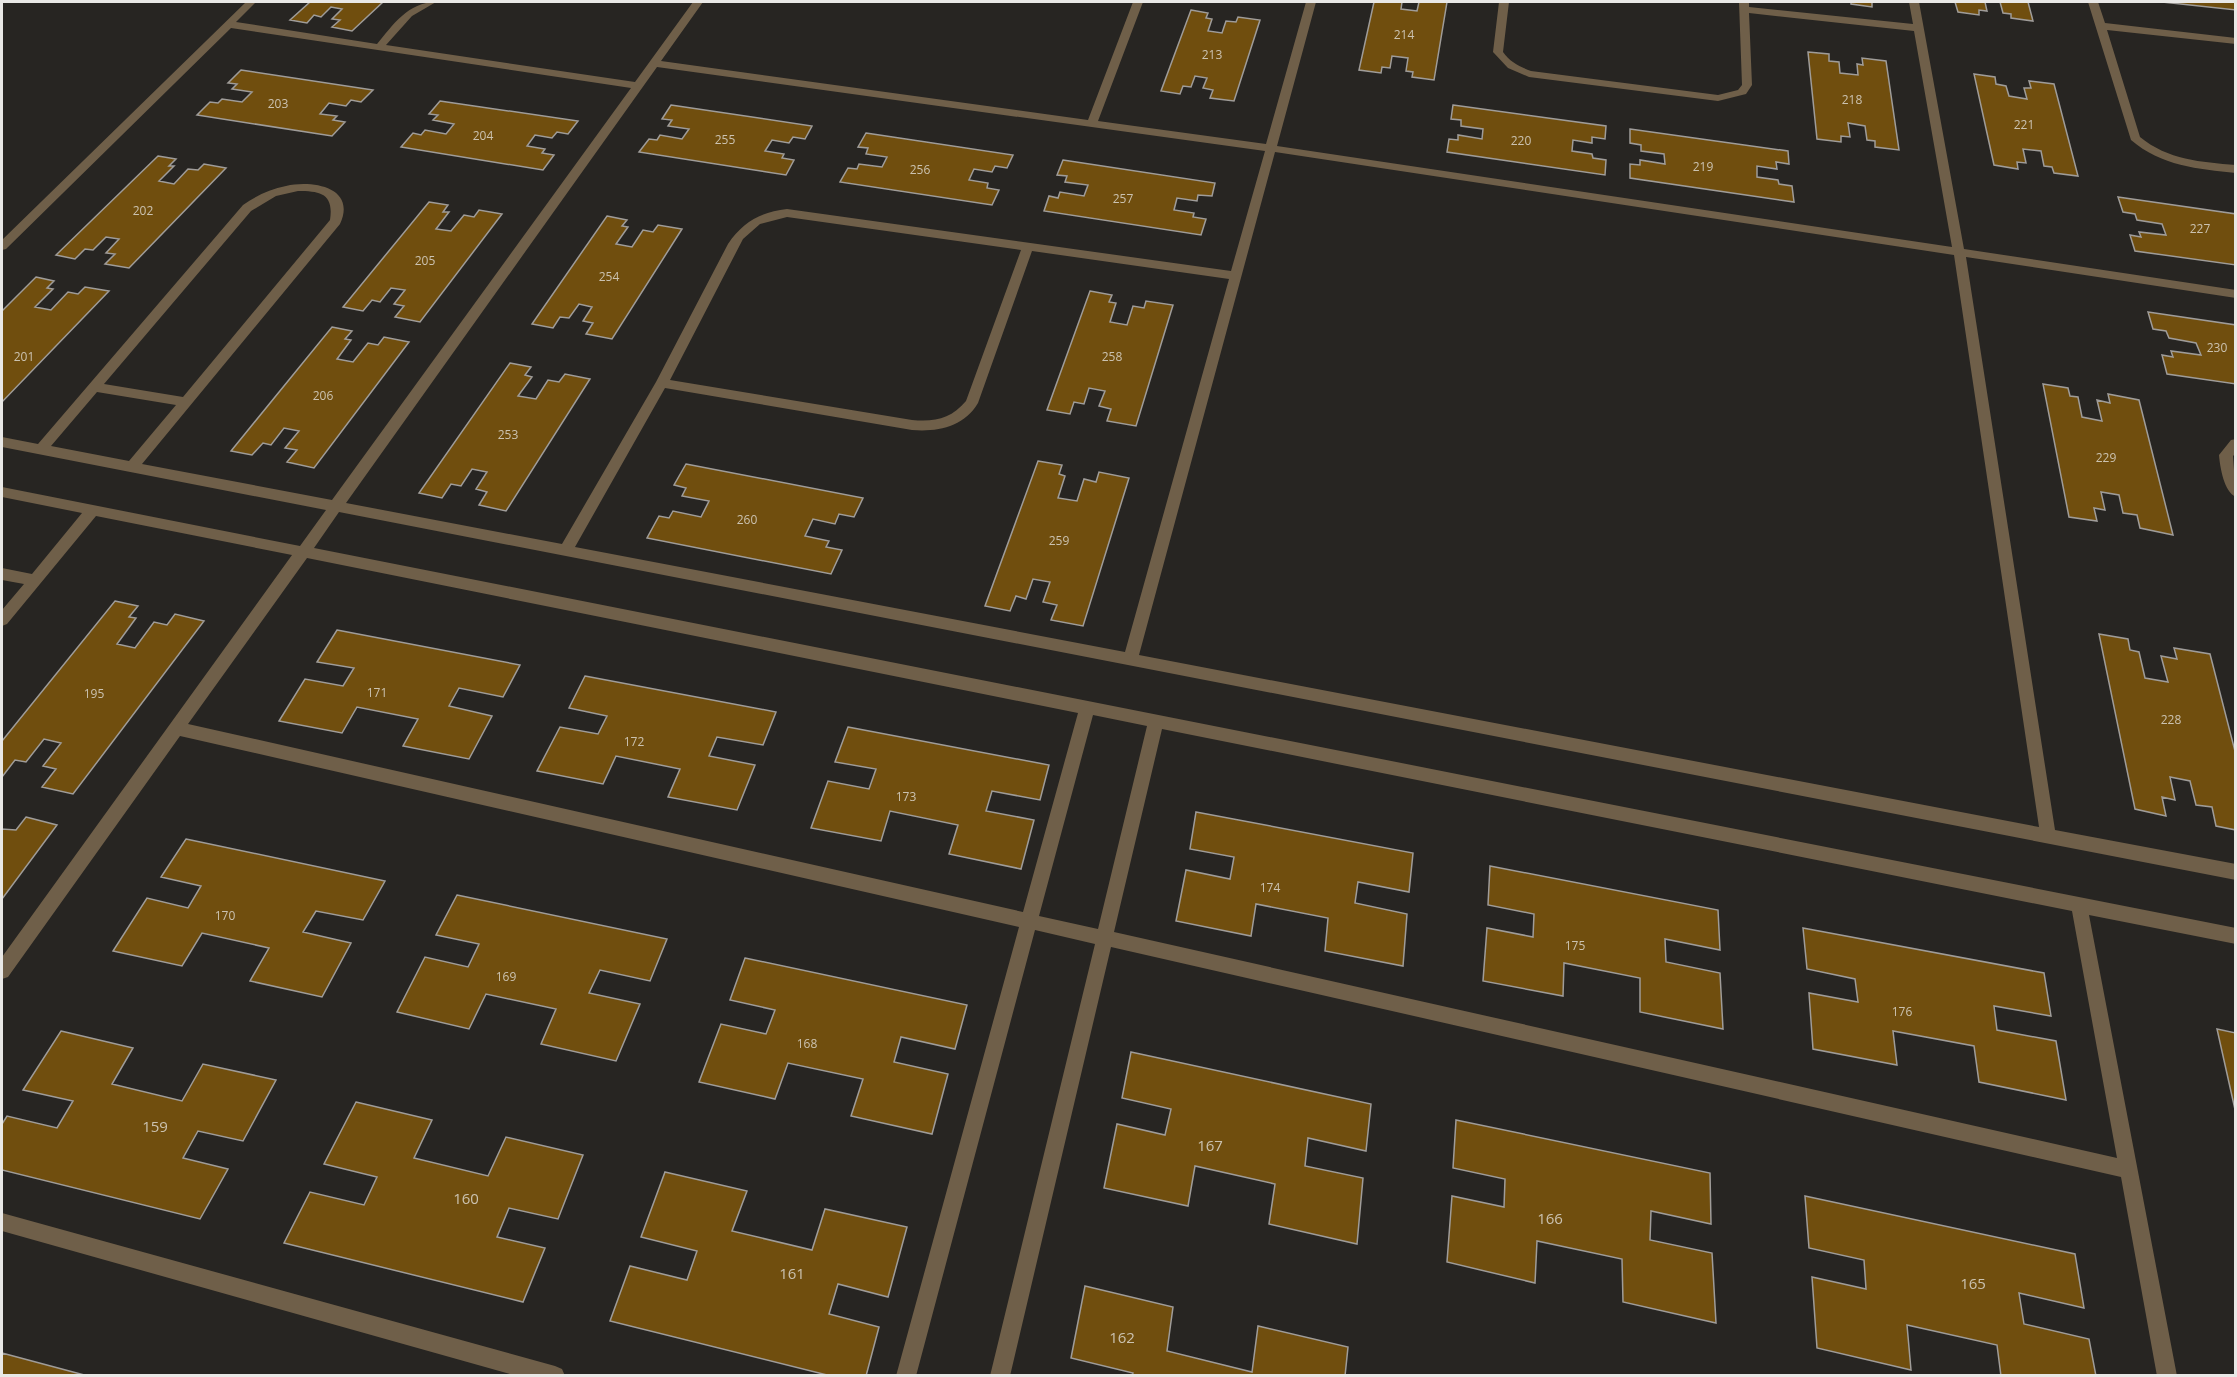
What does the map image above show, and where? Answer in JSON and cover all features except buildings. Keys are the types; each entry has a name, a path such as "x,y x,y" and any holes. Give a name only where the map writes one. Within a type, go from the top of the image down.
{"street":[{"path":"2,246 250,2"},
{"path":"380,46 408,14 431,2"},
{"path":"2,971 698,2"},
{"path":"1092,123 1138,2"},
{"path":"1130,660 1311,2"},
{"path":"1503,2 1498,52 1502,59 1518,70 1718,98 1742,92 1747,85 1744,5 1919,28"},
{"path":"1914,2 1959,252 2048,837"},
{"path":"2093,2 2135,138 2142,146 2165,158 2235,169"},
{"path":"227,24 637,86"},
{"path":"2101,26 2235,41"},
{"path":"654,63 1270,148 2235,294"},
{"path":"41,449 247,208 261,198 297,187 314,188 327,192 337,199 340,209 336,221 132,467"},
{"path":"565,551 662,383 734,244 747,226 759,219 787,213 1235,276"},
{"path":"662,383 912,425 940,425 954,420 972,403 1028,247"},
{"path":"94,387 187,402"},
{"path":"2,442 2235,872"},
{"path":"2235,444 2226,455 2227,467 2235,492"},
{"path":"2,492 2235,936"},
{"path":"2,620 93,510"},
{"path":"2,574 35,580"},
{"path":"906,1376 1087,708"},
{"path":"1000,1376 1156,721"},
{"path":"176,728 2129,1170"},
{"path":"2079,905 2167,1376"},
{"path":"2,1222 555,1376"}]}
